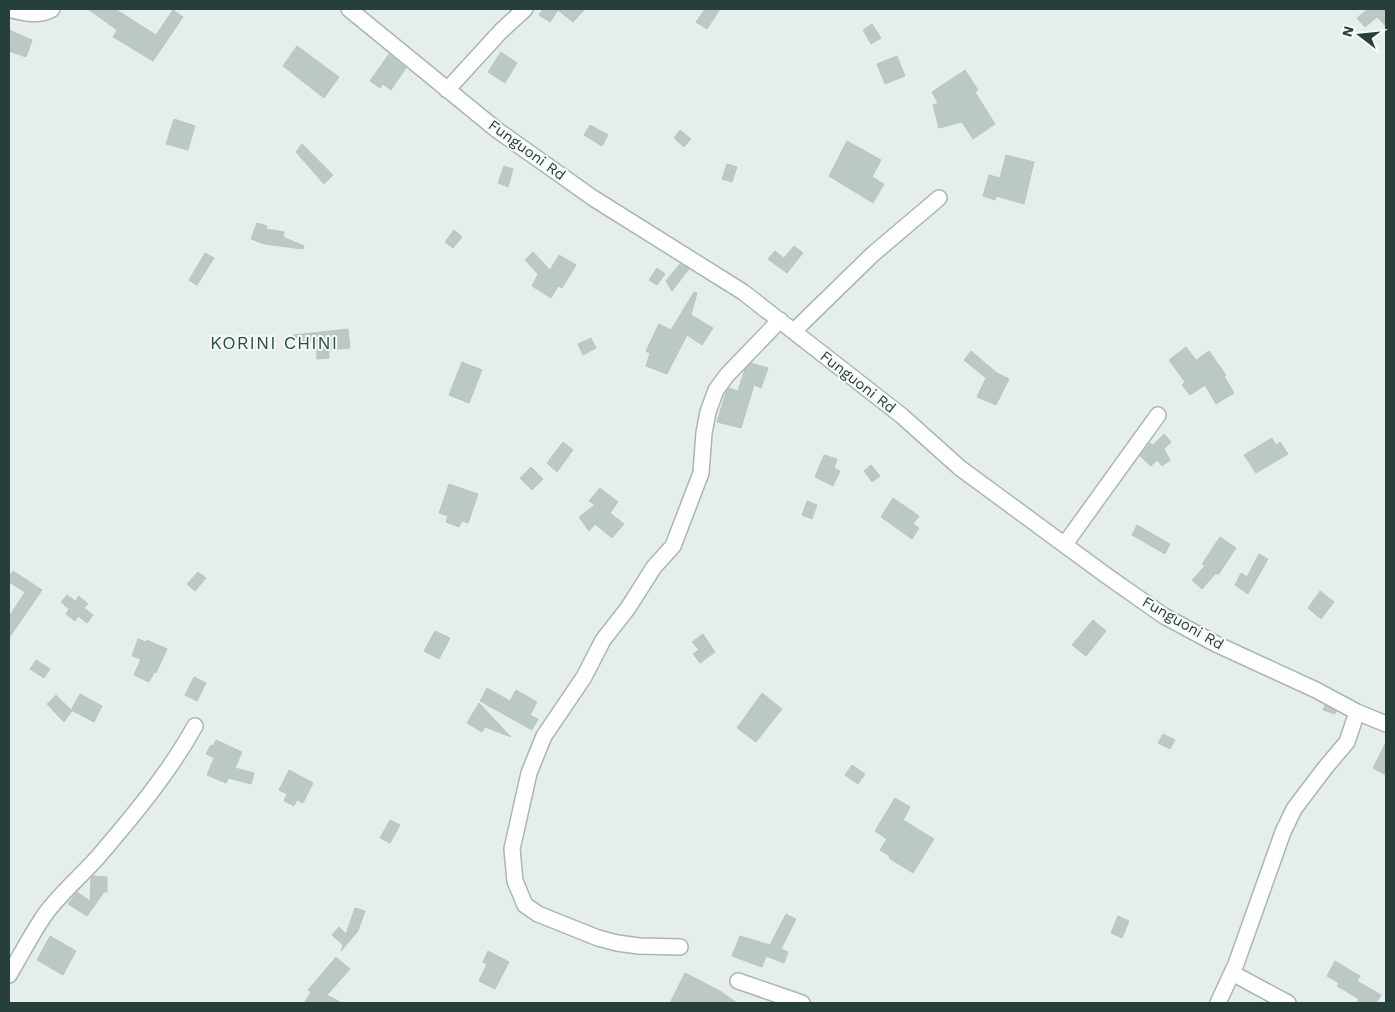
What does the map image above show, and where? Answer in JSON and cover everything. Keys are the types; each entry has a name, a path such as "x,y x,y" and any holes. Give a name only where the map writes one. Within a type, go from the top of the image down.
{"street":[{"path":"9,9 37,14 52,9"},
{"name":"Funguoni Rd","path":"349,9 498,130 593,198 743,292 902,416 960,468 1164,616 1216,644 1386,724"},
{"path":"447,90 501,31 525,9"},
{"path":"794,331 873,254 939,198"},
{"path":"680,947 640,946 618,943 598,938 538,914 525,905 516,881 512,849 529,773 544,736 584,677 603,640 628,608 654,567 673,546 701,473 704,433 708,412 716,390 780,320"},
{"path":"1065,544 1158,416"},
{"path":"1218,1003 1232,973 1280,840 1291,817 1319,775 1347,742 1357,712"},
{"path":"9,975 56,900 97,858 141,806 179,754 195,726"},
{"path":"1232,973 1288,1003"},
{"path":"738,981 802,1003"}],"building":[{"path":"88,9 115,9 156,35 173,10 183,17 153,61 113,37 117,30"},
{"path":"543,9 585,9 573,22 558,10 550,22 539,15"},
{"path":"705,9 720,9 707,29 696,22"},
{"path":"1368,9 1386,9 1386,26 1377,17 1365,27 1357,18"},
{"path":"872,24 881,38 871,44 863,30"},
{"path":"9,30 32,40 26,57 9,51"},
{"path":"297,46 339,77 324,98 283,66"},
{"path":"501,52 517,63 505,83 488,72"},
{"path":"389,54 406,68 391,90 383,84 380,88 370,81"},
{"path":"897,56 905,76 885,84 877,64"},
{"path":"965,70 978,90 975,92 995,124 973,139 962,122 939,128 933,105 938,103 932,92"},
{"path":"174,119 195,126 188,150 166,144"},
{"path":"590,125 608,135 602,146 584,135"},
{"path":"680,130 691,139 684,147 674,138"},
{"path":"847,141 881,160 872,177 884,184 873,203 829,176"},
{"path":"302,144 333,175 324,184 296,152"},
{"path":"1006,155 1034,162 1024,204 996,196 995,200 983,196 989,175 1000,178"},
{"path":"727,164 737,167 732,182 722,179"},
{"path":"504,166 513,169 508,187 498,183"},
{"path":"257,223 267,226 266,229 284,232 283,237 304,246 303,249 264,244 251,239"},
{"path":"454,230 462,237 453,248 445,242"},
{"path":"794,246 803,253 787,273 768,259 775,251 784,258"},
{"path":"533,252 550,270 559,255 576,265 562,288 558,286 551,298 532,286 538,274 525,260"},
{"path":"205,253 214,258 197,285 189,280"},
{"path":"680,264 689,269 672,291 666,281"},
{"path":"657,268 665,274 657,285 649,280"},
{"path":"694,292 697,293 691,315 713,328 702,345 687,335 667,374 646,366 650,353 646,351 659,324 671,330"},
{"path":"348,329 350,348 329,350 329,358 317,359 316,342 293,339 293,335"},
{"path":"591,338 596,348 583,355 578,344"},
{"path":"1186,347 1196,360 1209,351 1226,375 1224,376 1234,393 1216,404 1205,385 1190,395 1182,385 1185,382 1169,360"},
{"path":"971,351 997,373 1009,379 996,405 977,397 986,378 964,360"},
{"path":"462,362 482,370 469,403 449,395"},
{"path":"751,363 768,368 761,388 754,385 741,428 717,422 726,392 729,388 738,391 745,369"},
{"path":"1164,434 1171,442 1164,449 1170,460 1162,466 1157,460 1151,466 1140,456 1150,443 1153,445"},
{"path":"1272,438 1276,445 1280,442 1288,454 1256,473 1244,455"},
{"path":"563,442 573,450 557,472 547,463"},
{"path":"824,455 837,459 834,468 840,471 833,486 815,477"},
{"path":"871,465 880,476 872,482 864,471"},
{"path":"531,467 543,479 532,490 520,478"},
{"path":"449,484 478,494 468,523 462,521 459,527 446,522 448,516 439,513"},
{"path":"600,488 618,502 610,513 624,524 612,538 595,524 589,531 579,517 595,505 589,501"},
{"path":"893,498 919,516 913,524 919,528 912,539 881,517"},
{"path":"807,501 817,505 812,519 802,515"},
{"path":"1137,525 1170,544 1165,554 1132,535"},
{"path":"1220,537 1236,548 1218,575 1216,573 1202,589 1192,580 1205,566 1202,564"},
{"path":"1259,554 1268,559 1248,594 1235,585 1241,573 1247,577"},
{"path":"13,571 42,590 9,638 9,617 25,592 9,582 9,577"},
{"path":"198,572 206,578 195,591 187,584"},
{"path":"1320,591 1334,602 1321,619 1308,608"},
{"path":"67,595 75,601 79,596 88,604 84,608 93,615 87,623 78,616 75,621 66,614 69,609 61,602"},
{"path":"1093,620 1106,631 1086,656 1072,645"},
{"path":"435,631 450,638 439,659 424,651"},
{"path":"703,634 715,652 700,663 693,654 699,650 692,642"},
{"path":"138,639 146,642 147,640 167,649 156,673 155,671 149,682 134,675 141,659 132,656"},
{"path":"36,660 50,669 44,678 30,669"},
{"path":"194,677 206,683 197,701 185,695"},
{"path":"487,688 510,701 516,690 537,702 530,715 538,719 532,730 480,701"},
{"path":"762,693 782,709 756,742 737,728"},
{"path":"80,694 102,706 94,722 71,710"},
{"path":"56,695 72,711 64,722 47,704"},
{"path":"479,703 511,737 485,727 482,732 467,723"},
{"path":"1325,705 1336,711 1335,714 1323,710"},
{"path":"1163,734 1175,740 1170,749 1158,743"},
{"path":"216,740 242,752 235,768 254,773 251,784 229,778 226,783 207,775 214,758 206,754"},
{"path":"1386,742 1386,775 1373,768"},
{"path":"852,765 865,774 858,784 845,775"},
{"path":"289,770 313,783 303,803 297,800 294,806 284,801 287,794 279,790"},
{"path":"895,798 910,807 903,820 934,839 913,873 880,850 887,839 875,831"},
{"path":"390,820 400,825 390,843 380,838"},
{"path":"93,876 107,877 107,892 104,892 87,916 68,904 77,892 90,901 91,878"},
{"path":"355,908 365,911 358,931 341,951 343,945 332,935 339,927 346,934"},
{"path":"786,914 796,919 781,949 788,952 784,963 766,956 762,967 732,956 740,936 770,945"},
{"path":"1118,916 1129,921 1122,938 1111,933"},
{"path":"50,936 76,951 63,975 37,960"},
{"path":"488,951 509,962 495,989 479,981 487,964 483,962"},
{"path":"336,957 350,969 327,995 342,1003 304,1003 311,992 308,990"},
{"path":"1335,961 1360,976 1357,981 1381,995 1376,1003 1357,1003 1359,999 1337,986 1339,983 1327,976"},
{"path":"685,973 720,991 737,1003 670,1003"}],"district":[{"name":"KORINI CHINI","path":"274,343"}]}
